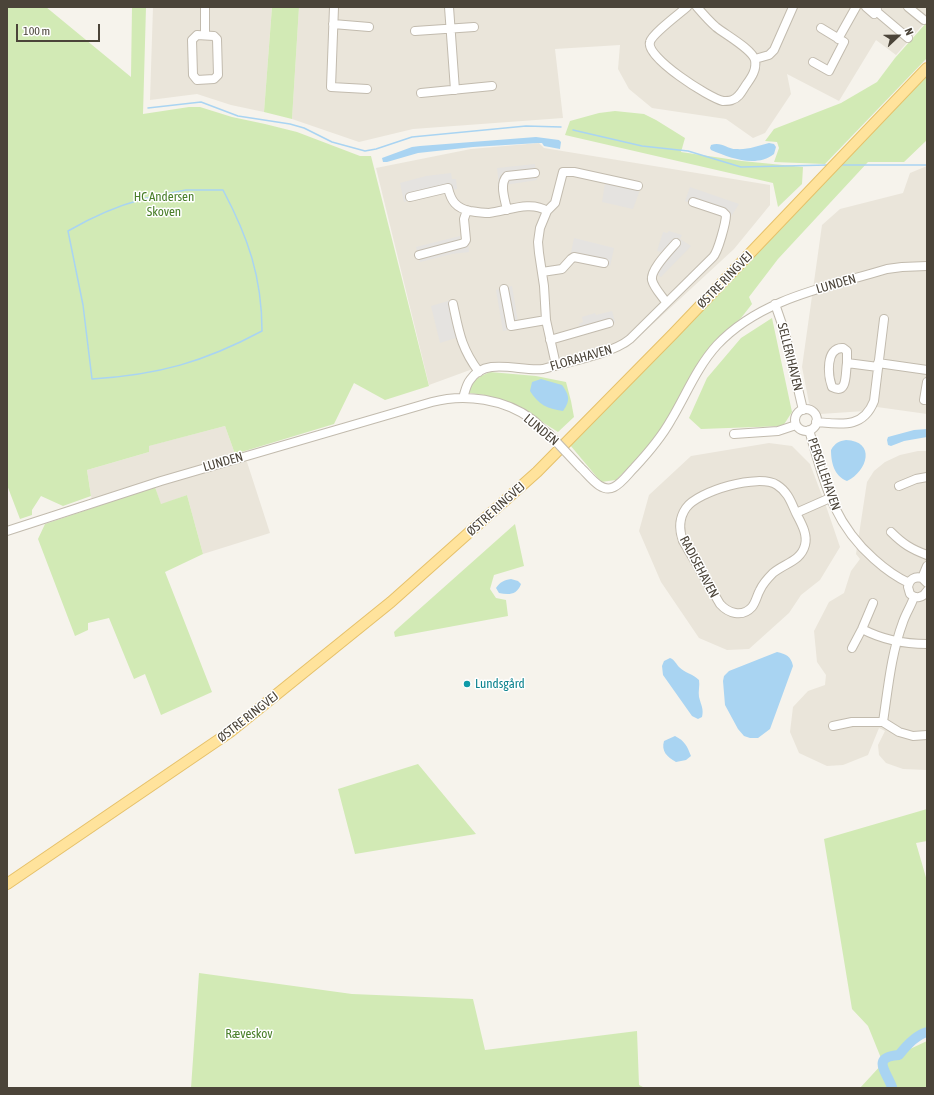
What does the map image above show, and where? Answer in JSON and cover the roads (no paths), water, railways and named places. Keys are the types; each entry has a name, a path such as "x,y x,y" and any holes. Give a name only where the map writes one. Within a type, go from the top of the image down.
{"main road":[{"name":"ØSTRE RINGVEJ","path":"7,884 230,732 397,596 537,472 673,334 927,68"}],"street":[{"path":"205,7 205,35"},
{"path":"334,7 331,87 367,89"},
{"path":"449,7 455,90"},
{"path":"687,7 654,35 649,46 657,57 681,78 715,98 724,101 732,100 738,96 753,76 755,60 750,51 716,27 697,7"},
{"path":"755,60 769,55 774,50 793,7"},
{"path":"838,39 856,7"},
{"path":"866,7 874,14 878,9 908,38"},
{"path":"908,7 924,20"},
{"path":"333,24 369,27"},
{"path":"415,31 474,27"},
{"path":"818,62 829,71 844,42 821,28"},
{"path":"197,35 205,35 214,36 217,39 218,75 214,79 196,80 193,75 192,40 197,35"},
{"path":"421,93 492,86"},
{"path":"556,366 546,320 544,286 538,242 540,228 547,211 555,203 564,172 574,172 638,186"},
{"path":"506,210 503,185 507,176 535,173"},
{"path":"410,197 448,188 452,202 467,210 486,213 532,206 547,211"},
{"name":"FLORAHAVEN","path":"479,372 489,367 501,366 533,370 556,366 605,352 625,344 716,254 726,215 723,212 693,202"},
{"path":"419,255 464,243 466,240 464,219 467,210"},
{"path":"666,302 652,280 652,274 676,243"},
{"path":"542,272 562,268 574,257 604,263"},
{"name":"LUNDEN","path":"7,531 161,481 326,432 436,401 462,398 485,400 506,406 533,420 549,434 599,485 604,488 610,488 615,486 639,463 661,436 701,367 717,346 742,324 775,304 807,293 887,269 927,266"},
{"path":"504,289 511,326 546,320"},
{"path":"453,304 459,335 466,352 479,372 470,380 462,398"},
{"name":"SELLERIHAVEN","path":"775,304 785,333 803,410"},
{"path":"816,422 844,425 852,423 870,411 874,401 884,319"},
{"path":"550,340 609,324"},
{"path":"840,348 845,349 848,356 847,364 845,384 839,389 832,387 829,368 830,357 834,350 840,348"},
{"path":"847,364 878,365 927,370"},
{"path":"924,400 927,382"},
{"path":"803,410 809,410 814,413 816,422 814,427 809,430 800,429 796,425 796,416 803,410"},
{"path":"734,434 778,431 796,425"},
{"name":"PERSILLEHAVEN","path":"809,430 830,498 836,512 849,532 864,551 882,567 909,583"},
{"path":"899,486 916,479 927,478"},
{"name":"RADISEHAVEN","path":"765,481 776,485 787,493 796,513 805,533 806,540 801,554 792,562 773,573 764,582 755,602 748,610 736,613 727,611 720,604 680,534 680,520 686,508 698,497 724,488 742,482 765,481"},
{"path":"796,513 830,498"},
{"path":"890,532 912,550 927,555"},
{"path":"914,597 909,592 909,583 915,578 925,581 927,566"},
{"path":"914,597 923,596 927,591"},
{"path":"883,722 892,661 903,621 914,597"},
{"path":"852,648 873,603"},
{"path":"862,629 876,636 897,642 927,644"},
{"path":"833,726 852,722 883,722 899,732 914,736 927,735"}],"water":[{"path":"536,137 559,140 561,142 560,149 544,146 542,143 538,143 473,147 418,153 387,162 383,162 382,158 412,147"},
{"path":"769,143 774,144 776,147 774,154 767,158 751,161 726,156 711,150 710,148 711,145 718,144 733,149 744,149"},
{"path":"541,379 562,385 568,398 567,404 563,411 552,409 540,403 533,396 530,391 532,382"},
{"path":"927,429 927,437 904,441 891,446 888,445 888,437 914,430"},
{"path":"846,440 862,445 866,457 860,471 847,481 836,472 831,450 837,443"},
{"path":"511,579 518,581 521,584 519,588 515,592 509,594 499,593 496,588 502,582"},
{"path":"777,652 788,656 793,666 770,729 758,738 744,736 738,729 725,705 724,676 729,671"},
{"path":"670,658 681,669 699,680 699,697 703,712 702,717 698,719 692,716 663,675 662,666 664,661"},
{"path":"675,736 685,744 688,749 691,756 686,760 676,762 667,756 664,751 664,741"}],"waterway":[{"path":"148,108 201,102 238,116 290,124 304,128 332,142 365,151 376,149 412,137 526,126 561,127"},
{"path":"573,130 642,146 688,151 741,167 828,165"},
{"path":"841,165 927,165"},
{"path":"186,190 223,190 240,224 252,258 259,293 262,331 220,351 180,365 138,374 92,379 83,305 68,231 86,221 124,205 186,190"},
{"path":"891,1088 892,1087 884,1070 883,1062 890,1056 899,1055 915,1038 927,1032"}],"place":[{"name":"Lundsgård","path":"467,684"}],"park label":[{"name":"HC Andersen Skoven","path":"164,204"},
{"name":"Ræveskov","path":"249,1034"}]}
